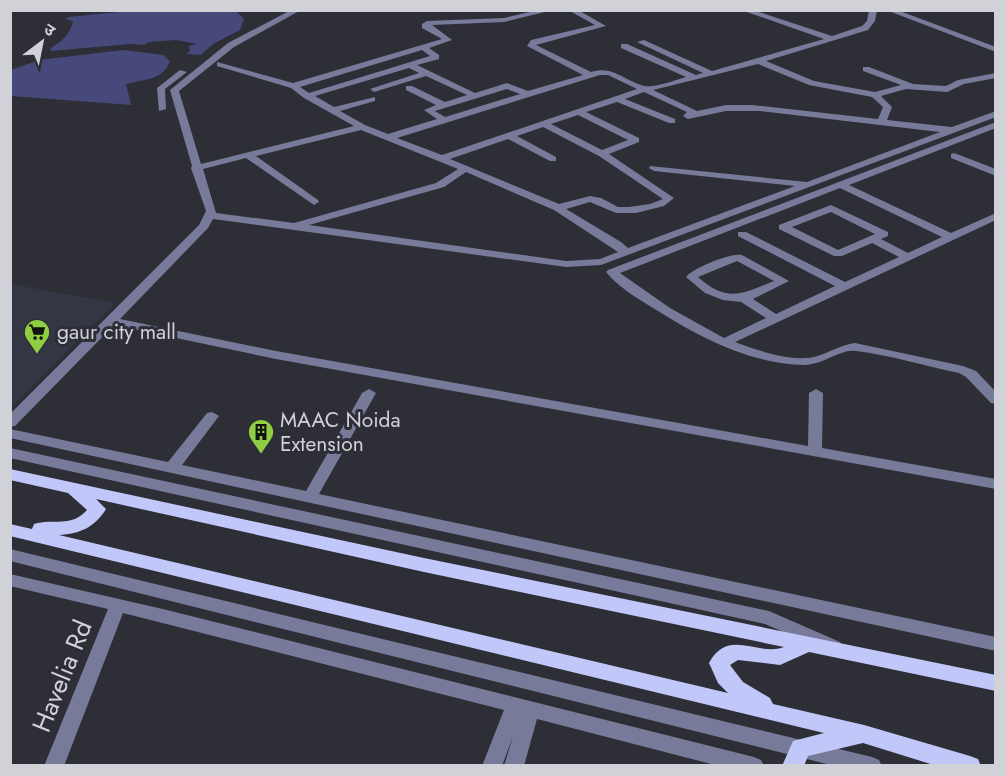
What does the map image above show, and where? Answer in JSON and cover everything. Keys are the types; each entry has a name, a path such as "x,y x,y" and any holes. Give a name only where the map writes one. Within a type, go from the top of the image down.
{"main road":[{"path":"10,474 424,565 996,684"},
{"path":"10,524 57,530 78,526 93,517 97,508 71,488"},
{"path":"10,530 864,734 970,765"},
{"path":"781,714 732,685 721,672 719,663 725,655 735,651 776,657 787,655 807,644"},
{"path":"797,757 864,734"}],"street":[{"path":"162,109 163,86 226,41 288,10"},
{"path":"10,423 113,321 204,226 210,215 211,211 174,90 231,45 298,10"},
{"path":"294,86 448,40 425,26 430,23 504,20 550,10"},
{"path":"571,10 602,26 534,42 531,46 590,75"},
{"path":"744,10 832,39"},
{"path":"440,159 643,90 759,61 865,28 871,21 873,10"},
{"path":"889,10 996,50"},
{"path":"641,42 711,74"},
{"path":"624,46 695,78"},
{"path":"307,96 436,57 424,48"},
{"path":"392,57 475,96"},
{"path":"759,61 812,83 875,95 910,86"},
{"path":"220,64 294,86 307,96 362,127 558,208 617,244 626,253"},
{"path":"866,69 910,86 947,89 961,82 996,75"},
{"path":"374,89 427,73"},
{"path":"389,137 590,75 610,73 691,115 709,114 730,108 782,110 957,130"},
{"path":"444,120 428,110 509,86 530,95"},
{"path":"409,88 444,105"},
{"path":"875,95 888,107 881,123"},
{"path":"333,110 372,99"},
{"path":"617,99 672,121"},
{"path":"579,112 636,140 602,154"},
{"path":"210,215 566,264 601,262 996,114"},
{"path":"544,124 602,154 669,198 668,202 621,211 598,201 586,199 558,208"},
{"path":"996,125 613,270 617,278 644,296 723,343 757,354 812,361 843,347 855,347 932,362 971,375 996,400"},
{"path":"196,168 362,127"},
{"path":"510,136 554,159"},
{"path":"248,155 314,202"},
{"path":"954,156 996,173"},
{"path":"295,226 440,186 465,168"},
{"path":"654,168 808,184"},
{"path":"840,184 949,236"},
{"path":"831,208 884,234 872,239 838,254 783,227 831,208"},
{"path":"723,343 996,216"},
{"path":"742,234 844,286"},
{"path":"872,239 908,257"},
{"path":"744,298 783,281 738,257 695,273 692,277 730,300 744,298 774,318"},
{"path":"113,321 276,355 996,484"},
{"path":"310,497 369,393"},
{"path":"815,450 816,393"},
{"path":"172,467 212,416"},
{"path":"10,433 996,644"},
{"path":"10,453 769,618 843,651"},
{"path":"10,555 797,757 872,765"},
{"path":"10,580 118,605 754,765"},
{"name":"Havelia Rd","path":"54,765 118,605"},
{"path":"492,765 523,707"},
{"path":"514,765 523,707"}],"shaded area":[{"path":"128,11 236,11 244,19 240,30 213,44 201,55 186,54 190,51 189,46 197,44 176,40 148,42 144,45 130,44 51,51 51,48 70,30 73,21 65,19"},
{"path":"123,50 163,55 170,61 167,68 157,76 126,84 131,105 11,96 11,70 39,60"},
{"name":"gaur city mall","path":"10,284 115,303 11,407"}],"place":[{"name":"gaur city mall","path":"37,355"},
{"name":"MAAC Noida Extension","path":"261,455"}]}
